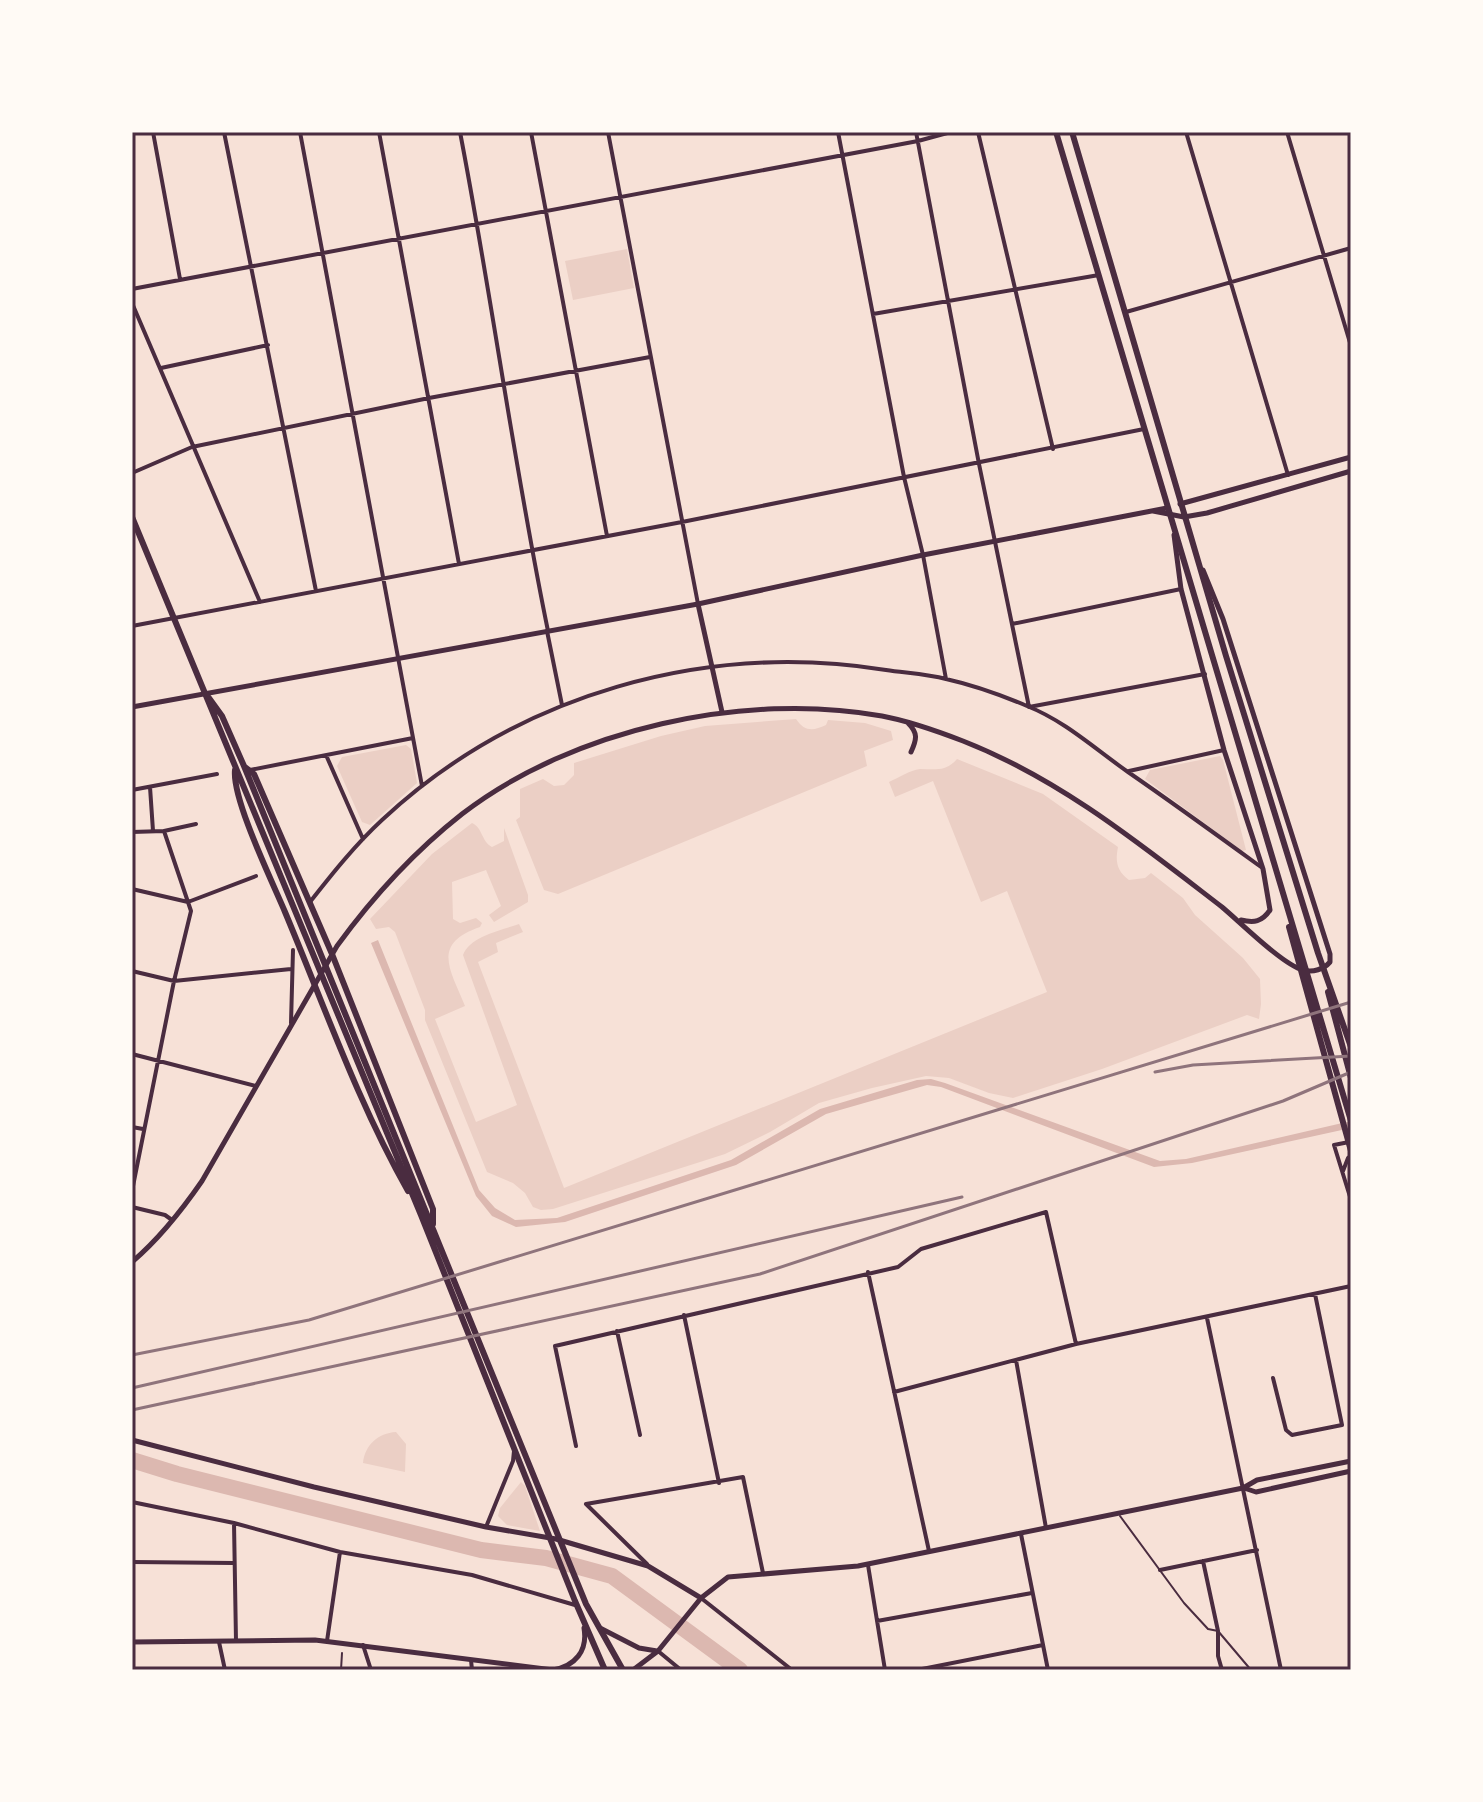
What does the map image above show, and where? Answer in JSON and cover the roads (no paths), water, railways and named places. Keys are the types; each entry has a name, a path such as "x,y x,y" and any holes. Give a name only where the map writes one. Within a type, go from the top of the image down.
{"main road":[{"path":"1056,132 1351,1121"},
{"path":"1072,132 1226,656 1318,953 1351,1047"},
{"path":"1167,508 1180,504"},
{"path":"132,517 309,945 334,995 433,1228 514,1449 605,1670"},
{"path":"205,692 222,716 310,902 433,1209 433,1228"},
{"path":"235,768 234,779 241,804 380,1140 446,1268"},
{"path":"247,768 421,1215"},
{"path":"1269,851 1351,1154"},
{"path":"1318,953 1351,1078"},
{"path":"483,1362 586,1604 623,1670"}],"street":[{"path":"153,132 180,279"},
{"path":"224,132 316,591"},
{"path":"300,132 422,786"},
{"path":"379,132 459,564"},
{"path":"460,132 478,222 531,550 562,705"},
{"path":"531,132 607,536"},
{"path":"608,132 698,604 722,712"},
{"path":"838,132 946,679"},
{"path":"916,132 1029,707"},
{"path":"132,289 918,141 951,132"},
{"path":"978,132 1053,449"},
{"path":"1186,132 1289,476"},
{"path":"1287,132 1351,346"},
{"path":"1126,312 1351,248"},
{"path":"873,314 1099,275"},
{"path":"132,303 260,602"},
{"path":"160,369 268,345"},
{"path":"132,473 192,447 650,357"},
{"path":"132,626 682,522 1144,429"},
{"path":"1180,504 1351,457"},
{"path":"1152,511 1184,517 1351,471"},
{"path":"132,707 698,604 923,555 1167,508"},
{"path":"132,1262 150,1247 202,1181 314,982 359,915 409,863 436,836 484,800 555,760 622,734 662,723 722,712 820,710 883,716 963,741 1022,767 1123,831 1285,960 1302,970 1315,971 1326,967 1330,954 1223,619 1188,530"},
{"path":"1174,534 1181,589 1224,750 1263,869 1270,910 1264,918 1252,923 1236,919"},
{"path":"1012,624 1181,589"},
{"path":"310,902 363,839 422,786 537,715 626,683 675,671 779,661 845,664 946,679 1029,707 1077,733 1263,869"},
{"path":"1029,707 1205,674"},
{"path":"907,722 915,730 917,740 911,752"},
{"path":"247,768 413,738"},
{"path":"1127,772 1224,750"},
{"path":"326,755 363,839"},
{"path":"132,790 217,774"},
{"path":"150,787 153,831"},
{"path":"132,832 164,831 196,824"},
{"path":"132,1191 191,911 164,831"},
{"path":"132,889 188,902 256,876"},
{"path":"291,1023 293,950"},
{"path":"132,971 174,981 291,969"},
{"path":"132,1054 256,1086"},
{"path":"132,1127 143,1129"},
{"path":"1351,1142 1334,1145 1351,1200"},
{"path":"1343,1173 1351,1154"},
{"path":"132,1207 165,1215 172,1220"},
{"path":"576,1446 555,1346 898,1267 921,1249 1046,1212 1076,1344"},
{"path":"868,1272 929,1552"},
{"path":"894,1392 1076,1344 1351,1286"},
{"path":"1273,1378 1286,1430 1292,1435 1342,1425 1315,1294"},
{"path":"684,1315 719,1483"},
{"path":"1207,1318 1281,1670"},
{"path":"617,1331 640,1435"},
{"path":"1016,1360 1046,1528"},
{"path":"132,1440 314,1487 486,1527 556,1539 648,1566"},
{"path":"486,1527 511,1467 514,1449"},
{"path":"633,1670 658,1651 693,1606 728,1577 868,1565 1119,1515 1243,1488 1257,1480 1351,1461"},
{"path":"511,1467 523,1471"},
{"path":"1243,1488 1256,1492 1351,1471"},
{"path":"763,1573 743,1477 586,1504 648,1566 701,1598 792,1670"},
{"path":"132,1502 234,1523 340,1552 459,1572 576,1603"},
{"path":"234,1523 236,1641"},
{"path":"1021,1534 1048,1670"},
{"path":"1160,1570 1257,1550"},
{"path":"327,1641 340,1552"},
{"path":"1203,1561 1218,1631 1218,1656 1222,1670"},
{"path":"132,1562 234,1563"},
{"path":"868,1565 885,1670"},
{"path":"877,1621 1032,1593"},
{"path":"132,1642 327,1641 553,1670 570,1665 581,1653 586,1636 583,1619"},
{"path":"596,1626 639,1648 658,1651 681,1670"},
{"path":"219,1642 225,1670"},
{"path":"363,1645 371,1670"},
{"path":"917,1670 1043,1645"},
{"path":"471,1660 472,1670"}],"lane":[{"path":"1119,1515 1184,1603 1208,1629 1218,1631 1242,1655 1251,1670"},
{"path":"341,1670 342,1653"}],"waterway":[{"path":"132,1460 481,1550 546,1558 612,1576 740,1670"}],"railway":[{"path":"132,1355 309,1320 1351,1002"},
{"path":"1155,1072 1193,1065 1351,1056"},
{"path":"132,1410 760,1274 1283,1101 1351,1072"},
{"path":"132,1388 962,1197"}]}
